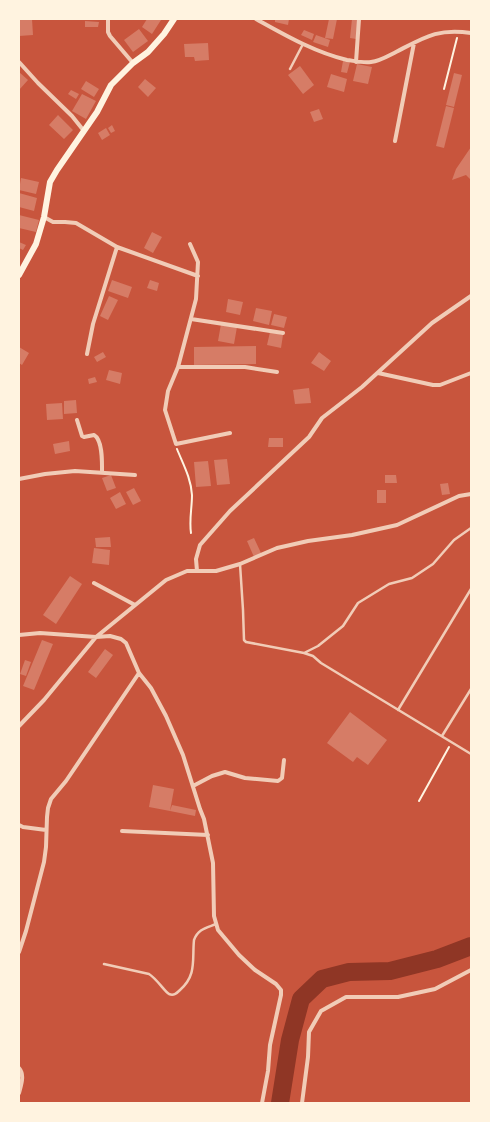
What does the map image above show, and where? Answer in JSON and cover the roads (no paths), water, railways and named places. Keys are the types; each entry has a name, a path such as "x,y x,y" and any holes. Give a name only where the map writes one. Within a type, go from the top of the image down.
{"main road":[{"path":"19,275 36,244 44,217 50,182 97,112 111,85 133,63 148,52 164,34 174,19"}],"street":[{"path":"108,19 108,32 110,36 133,63"},
{"path":"256,19 303,44 328,55 356,62 370,63 381,60 431,34 458,31 471,33"},
{"path":"356,62 360,19"},
{"path":"395,141 414,43"},
{"path":"19,62 72,116 84,131"},
{"path":"44,217 53,222 76,224 118,247 198,276"},
{"path":"190,244 198,262 196,299 178,367 168,391 165,410 176,444 230,433"},
{"path":"87,354 93,324 118,247"},
{"path":"197,571 196,560 200,545 230,511 309,437 322,418 362,387 432,323 471,296"},
{"path":"191,319 284,333"},
{"path":"178,367 245,367 277,372"},
{"path":"378,373 433,385 440,385 471,373"},
{"path":"77,420 82,436 94,435 98,437 100,442 102,473"},
{"path":"19,480 45,474 75,471 135,475"},
{"path":"19,726 44,700 96,637 166,580 186,571 216,571 240,564 277,548 308,541 352,535 397,525 459,496 471,494"},
{"path":"94,583 135,605"},
{"path":"19,635 40,633 96,637 110,636 120,639 126,643 139,673 151,688 166,716 183,755 208,835 213,863 216,924 222,936 239,955 255,970 276,984 281,990 270,1045 268,1071 262,1103"},
{"path":"19,952 44,862 48,808 51,799 66,781 139,673"},
{"path":"193,786 212,776 225,772 245,778 278,780 282,778 284,760"},
{"path":"19,825 23,827 46,830"},
{"path":"122,831 208,835"},
{"path":"302,1103 308,1056 309,1032 321,1011 346,997 398,997 435,989 471,970"},
{"path":"19,1068 22,1071 19,1093"}],"lane":[{"path":"290,69 303,44"},
{"path":"304,653 318,646 343,626 358,603 388,584 412,578 433,564 454,540 471,528"},
{"path":"240,564 244,640 246,642 313,656 321,663 471,754"},
{"path":"398,710 471,589"},
{"path":"442,736 471,689"},
{"path":"104,964 149,974 155,977 167,993 177,993 191,978 194,940 196,935 202,929 216,924"}],"waterway":[{"path":"280,1103 290,1040 301,999 322,979 349,972 390,971 437,959 471,946"}]}
